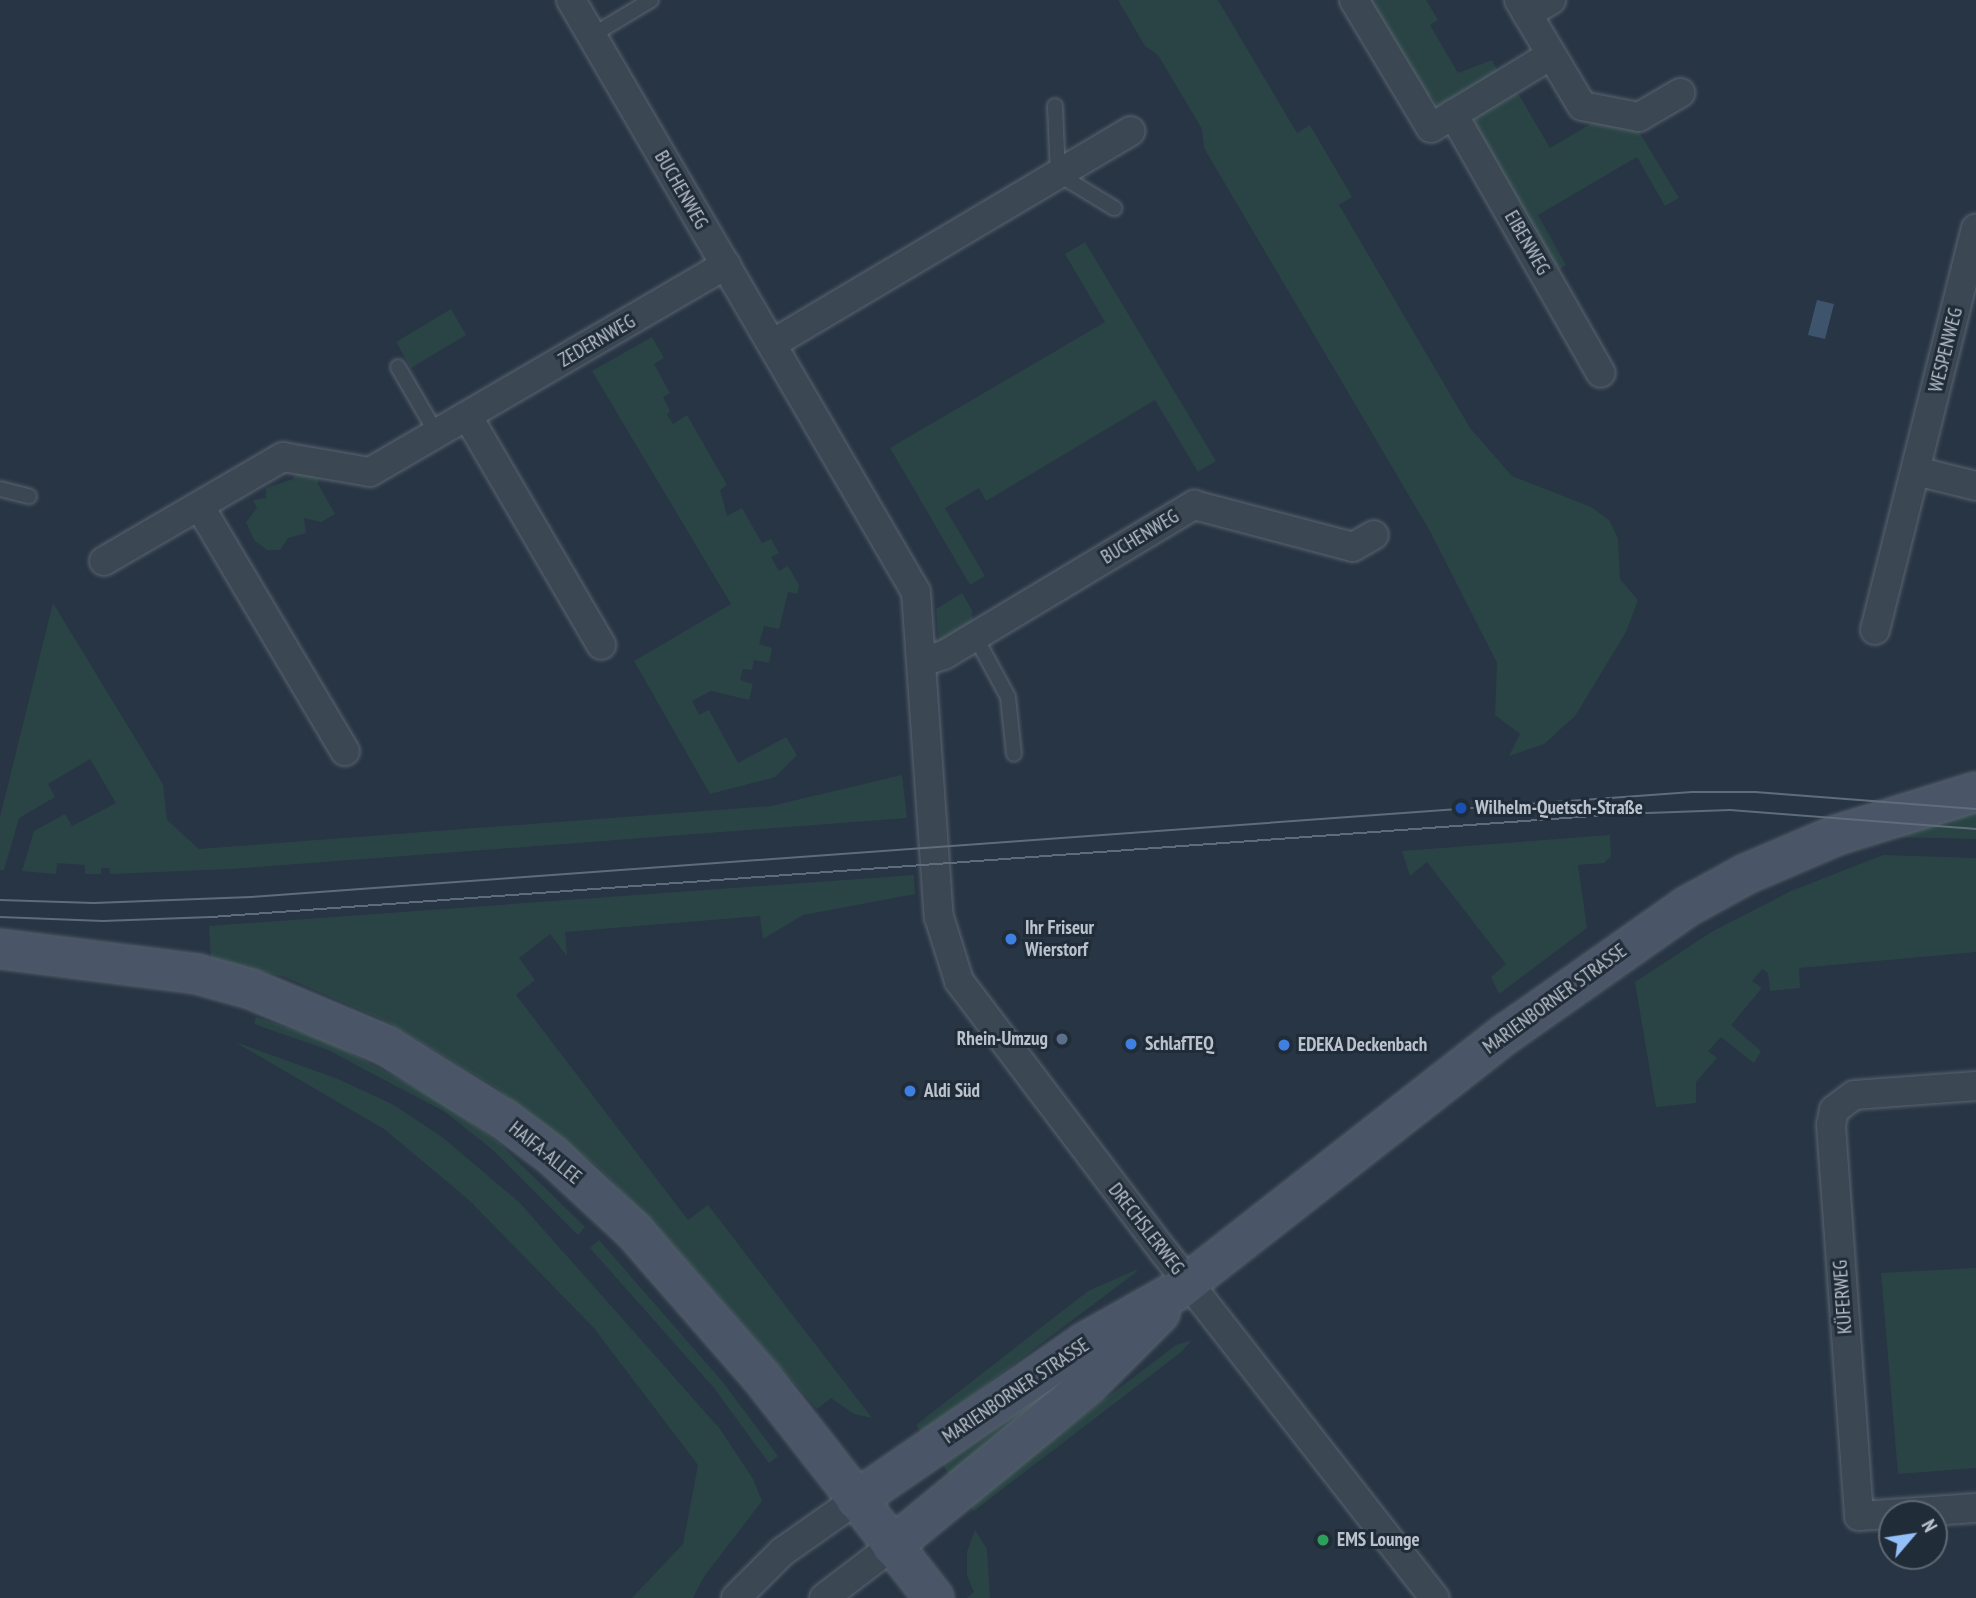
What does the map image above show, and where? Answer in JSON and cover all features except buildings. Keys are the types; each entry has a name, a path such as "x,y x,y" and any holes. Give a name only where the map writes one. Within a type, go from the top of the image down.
{"street":[{"name":"BUCHENWEG","path":"571,0 911,579 922,662 932,826"},
{"path":"1354,0 1431,128 1551,55"},
{"path":"1532,5 1551,55 1582,106 1639,117 1679,93"},
{"name":"EIBENWEG","path":"1453,114 1601,373"},
{"path":"772,344 1131,131"},
{"name":"WESPENWEG","path":"1875,629 1976,229"},
{"name":"ZEDERNWEG","path":"104,561 283,457 370,472 438,435 726,265"},
{"path":"468,417 601,645"},
{"path":"1916,471 1976,486"},
{"name":"BUCHENWEG","path":"922,662 975,636 1194,505 1353,547 1374,535"},
{"path":"200,507 345,751"},
{"name":"MARIENBORNER STRASSE","path":"892,1546 1088,1385 1184,1286 1507,1033 1686,907 1746,874 1837,835 1976,792"},
{"name":"DRECHSLERWEG","path":"932,826 940,916 959,981 1184,1286 1435,1598"},
{"name":"HAIFA-ALLEE","path":"0,949 197,974 251,989 387,1046 472,1099 552,1154 634,1231 763,1379 933,1598"},
{"name":"KÜFERWEG","path":"1976,1086 1854,1095 1834,1110 1831,1125 1859,1516 1976,1508"},
{"name":"MARIENBORNER STRASSE","path":"856,1500 1086,1342 1184,1286"},
{"path":"736,1598 782,1552 856,1500"},
{"path":"824,1598 892,1546"}],"lane":[{"path":"591,36 651,0"},
{"path":"1055,106 1058,174 1114,208"},
{"path":"398,367 438,435"},
{"path":"0,489 29,496"},
{"path":"975,636 1009,697 1014,754"}],"green space":[{"path":"1118,0 1218,0 1297,133 1310,125 1352,197 1339,205 1470,428 1512,476 1591,507 1609,520 1618,539 1620,579 1638,600 1626,632 1575,716 1544,744 1509,756 1520,734 1495,715 1497,663 1431,533 1204,148 1202,129 1158,55 1145,46"},
{"path":"1365,0 1426,0 1438,20 1430,25 1458,73 1492,60 1498,71 1438,106 1431,95 1424,100"},
{"path":"1515,88 1550,148 1597,120 1638,130 1679,198 1665,206 1637,157 1538,215 1566,265 1552,273 1474,125 1478,115"},
{"path":"1085,242 1216,461 1198,472 1155,400 986,501 979,488 945,508 985,576 970,585 890,448 1105,322 1065,254"},
{"path":"451,309 466,335 411,368 396,342"},
{"path":"652,337 664,358 654,364 670,393 663,397 670,411 667,415 673,424 687,415 727,485 720,490 727,516 742,508 762,543 771,539 779,553 771,557 779,571 788,566 799,585 797,594 788,592 779,629 764,626 759,644 772,648 769,663 754,660 752,670 743,669 740,680 753,684 749,700 711,691 692,701 699,715 709,710 738,763 786,737 797,755 775,777 710,794 634,661 731,604 592,371"},
{"path":"295,473 319,476 318,484 335,514 321,522 304,518 306,533 288,538 280,550 267,550 254,540 246,522 257,508 253,500 266,498 266,488 293,479"},
{"path":"962,593 972,610 973,623 939,644 936,609"},
{"path":"53,603 163,784 167,820 199,849 771,806 902,775 907,818 232,869 110,874 109,868 101,868 101,874 85,874 85,865 57,863 56,874 22,871 34,831 65,814 72,826 116,803 90,759 48,784 55,797 19,818 4,870 0,870 0,817"},
{"path":"1976,810 1976,839 1888,837"},
{"path":"1610,835 1611,856 1604,863 1578,865 1587,928 1499,994 1491,977 1506,964 1427,862 1410,876 1402,851"},
{"path":"1883,855 1976,858 1976,952 1799,968 1800,988 1770,991 1768,973 1762,969 1752,981 1762,988 1731,1025 1761,1051 1754,1063 1721,1037 1708,1051 1717,1058 1696,1082 1696,1103 1656,1107 1635,982 1713,931 1791,891"},
{"path":"914,875 915,894 803,915 763,939 760,916 565,932 567,956 550,934 519,958 535,980 516,995 688,1220 708,1205 872,1418 854,1414 831,1398 817,1409 674,1245 599,1168 495,1087 388,1022 285,977 211,959 209,926"},
{"path":"256,1017 330,1042 448,1105 498,1142 585,1227 578,1235 493,1150 445,1112 328,1050 254,1024"},
{"path":"235,1042 338,1079 394,1105 442,1137 520,1203 720,1429 753,1479 762,1501 703,1578 693,1598 632,1598 683,1544 698,1465 593,1327 469,1200 384,1129"},
{"path":"599,1240 722,1381 778,1456 769,1463 714,1388 590,1248"},
{"path":"1976,1268 1976,1468 1898,1474 1881,1273"},
{"path":"1138,1269 922,1433 916,1425 1088,1291"},
{"path":"1192,1340 1180,1353 974,1511 968,1503 1176,1345"},
{"path":"1057,1375 1071,1376 950,1476 942,1464"},
{"path":"975,1530 987,1549 990,1598 967,1598 974,1592 967,1576 967,1552"}],"water":[{"path":"1817,300 1834,304 1825,339 1808,335"}],"tram line":[{"path":"0,900 94,903 251,897 1692,792 1756,792 1976,809"},
{"path":"0,917 103,921 211,917 1620,814 1730,810 1976,829"}],"place":[{"name":"Wilhelm-Quetsch-Straße","path":"1461,808"},
{"name":"Ihr Friseur Wierstorf","path":"1011,939"},
{"name":"Rhein-Umzug","path":"1062,1039"},
{"name":"SchlafTEQ","path":"1131,1044"},
{"name":"EDEKA Deckenbach","path":"1284,1045"},
{"name":"Aldi Süd","path":"910,1091"},
{"name":"EMS Lounge","path":"1323,1540"}]}
